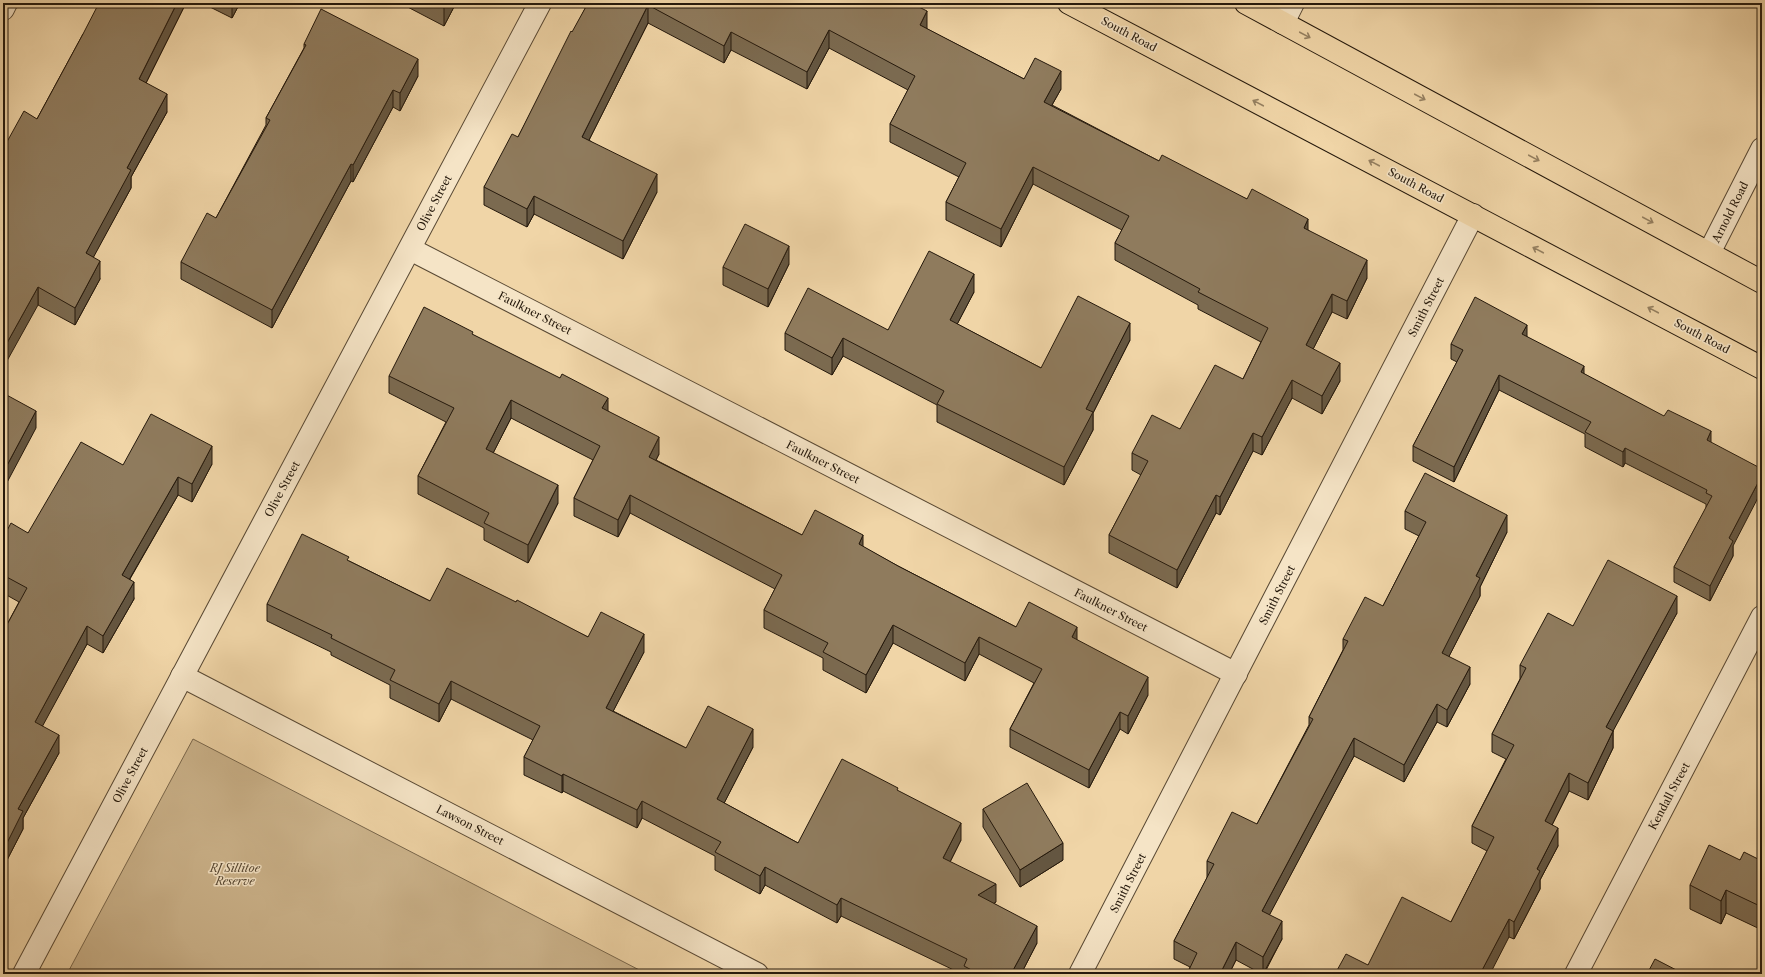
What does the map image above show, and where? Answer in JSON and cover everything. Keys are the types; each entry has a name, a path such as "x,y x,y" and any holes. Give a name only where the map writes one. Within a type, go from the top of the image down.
{"main road":[{"name":"South Road","path":"1069,3 1762,368"},
{"path":"1246,3 1762,282"}],"street":[{"path":"3,9 6,3"},
{"name":"Olive Street","path":"24,974 540,3"},
{"path":"1283,23 1293,3"},
{"name":"Arnold Road","path":"1709,253 1762,149"},
{"name":"Smith Street","path":"1080,974 1473,215"},
{"name":"Faulkner Street","path":"410,249 1236,674"},
{"name":"Kendall Street","path":"1576,974 1762,617"},
{"name":"Lawson Street","path":"182,676 757,974"}],"green space":[{"name":"RJ Sillitoe Reserve","path":"193,739 647,974 67,974"}],"building":[{"path":"99,3 177,3 139,79 167,94 127,168 131,170 86,253 100,261 75,308 38,287 3,350 3,149 24,111 37,119"},
{"path":"434,3 447,3 444,8"},
{"path":"588,3 865,3 872,6 873,3 911,3 927,11 920,25 1024,79 1035,58 1061,71 1044,102 1159,161 1162,155 1247,199 1252,189 1308,219 1304,228 1367,260 1347,301 1332,294 1306,345 1340,363 1322,396 1292,380 1262,437 1253,433 1220,497 1216,495 1177,570 1109,535 1148,461 1132,453 1152,415 1180,429 1215,365 1243,379 1268,328 1198,292 1200,289 1115,243 1129,216 1033,167 1001,229 946,202 966,163 890,124 915,76 829,30 807,72 731,32 724,46 648,5 582,137 657,174 623,241 534,196 527,209 484,187 512,134 518,137 571,31 572,32"},
{"path":"321,9 418,59 400,93 393,90 272,310 181,262 207,213 216,218 270,120 266,118 306,45 304,44"},
{"path":"745,224 789,246 768,289 723,267"},
{"path":"929,251 974,274 950,320 1041,368 1078,296 1130,323 1086,409 1093,412 1064,467 937,404 944,391 843,338 832,358 785,333 808,288 888,330"},
{"path":"1475,297 1527,325 1522,334 1584,366 1581,372 1664,416 1668,410 1711,431 1707,440 1762,469 1762,475 1729,538 1733,541 1710,586 1674,567 1712,496 1706,493 1707,490 1625,448 1623,452 1585,432 1591,422 1499,375 1454,467 1413,446 1463,350 1451,344"},
{"path":"424,307 473,332 472,334 560,378 562,374 608,398 602,408 659,437 649,457 802,535 815,510 863,535 859,544 898,566 1016,627 1029,602 1077,627 1072,637 1148,677 1128,716 1120,712 1089,770 1010,729 1042,669 979,637 965,663 893,625 866,675 823,652 828,643 764,610 782,575 630,495 618,520 574,498 600,446 511,400 486,449 558,485 528,545 484,523 489,513 418,476 454,408 389,376"},
{"path":"3,393 36,411 3,473"},
{"path":"151,414 212,446 192,484 178,477 122,575 134,582 103,636 87,626 35,722 59,735 18,809 23,811 7,843 3,841 3,632 27,588 3,575 3,538 11,523 28,533 81,442 123,465"},
{"path":"1425,473 1507,515 1476,576 1480,578 1442,653 1470,667 1447,710 1437,704 1404,765 1354,738 1262,911 1282,921 1263,957 1236,942 1220,974 1187,974 1197,953 1174,941 1214,864 1207,861 1232,812 1257,824 1313,719 1309,717 1348,641 1343,639 1365,597 1383,606 1426,522 1405,511"},
{"path":"302,534 349,557 347,560 430,601 447,568 516,602 517,600 588,637 601,612 644,634 606,708 686,748 708,706 753,729 717,799 798,843 842,759 898,788 897,790 961,823 943,858 996,884 978,895 1037,926 1011,974 979,974 964,966 967,959 841,898 837,905 765,867 760,876 715,852 721,842 642,801 637,810 524,757 540,726 451,681 439,704 390,680 395,670 331,638 332,635 267,604"},
{"path":"1608,560 1677,596 1606,727 1613,731 1588,783 1569,773 1545,821 1558,828 1537,869 1540,871 1514,922 1509,919 1480,974 1335,974 1346,954 1368,965 1402,897 1451,922 1494,837 1472,826 1514,745 1492,734 1526,668 1520,665 1548,613 1573,626"},
{"path":"1027,783 1063,843 1020,870 983,809"},
{"path":"1709,845 1740,860 1744,852 1762,861 1762,907 1726,890 1721,901 1690,885"},
{"path":"1655,959 1684,974 1647,974"}]}
